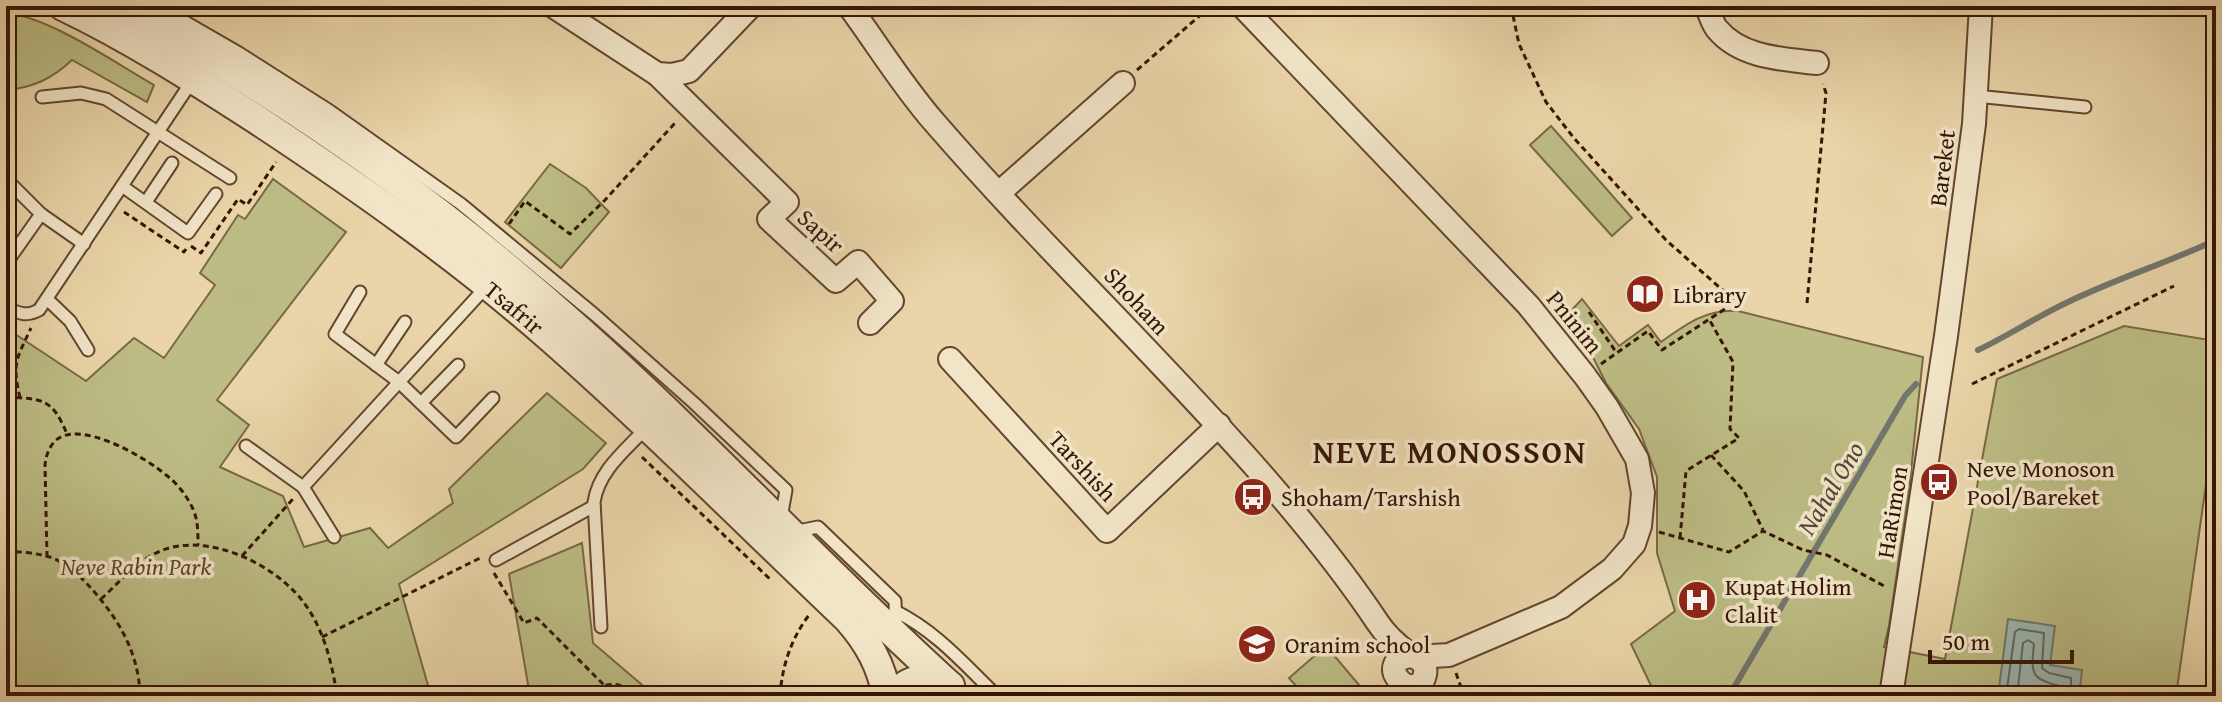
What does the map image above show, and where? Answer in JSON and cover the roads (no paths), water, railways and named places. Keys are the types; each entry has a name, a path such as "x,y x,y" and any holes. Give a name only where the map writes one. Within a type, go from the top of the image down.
{"street":[{"name":"Tsafrir","path":"63,6 122,37 200,68 328,134 445,219 536,292 848,619 872,650 887,696"},
{"name":"Sapir","path":"553,6 657,74 691,105 787,202 769,219 836,281 858,262 892,301 870,323"},
{"path":"657,74 689,71 751,6"},
{"name":"Shoham","path":"849,6 933,121 1219,425 1303,521 1364,602 1413,676"},
{"name":"Pninim","path":"1242,6 1528,305 1607,407 1637,459 1643,493 1640,526 1634,544 1612,569 1561,607 1443,657 1413,676"},
{"path":"1706,6 1716,28 1739,47 1763,56 1817,63"},
{"name":"Bareket","path":"1946,336 1974,124 1981,6"},
{"name":"Tsafrir","path":"128,10 656,418 910,634 955,691"},
{"path":"999,193 1123,83"},
{"name":"HaRimon","path":"1891,696 1946,336"},
{"name":"Tarshish","path":"950,359 1107,531 1219,425"},
{"path":"894,696 903,686 919,679 935,679 955,691"}],"lane":[{"path":"128,10 168,12 239,53 405,163 500,237 617,334 786,490 785,528"},
{"path":"6,308 23,315 39,310 200,68"},
{"path":"42,97 81,93 106,99 230,178"},
{"path":"1976,96 2085,107"},
{"path":"146,202 172,163"},
{"path":"8,181 41,214 84,244"},
{"path":"122,186 188,233 216,194"},
{"path":"6,257 10,258 41,214"},
{"path":"303,487 487,286"},
{"path":"360,292 335,334 399,382 456,437 493,398"},
{"path":"47,299 70,321 88,350"},
{"path":"376,365 405,322"},
{"path":"421,403 458,365"},
{"path":"601,627 594,506 596,486 603,474 656,418"},
{"path":"246,446 303,487 334,537"},
{"path":"494,565 594,506"},
{"path":"910,634 997,696"}],"water":[{"path":"2008,619 2055,626 2050,665 2082,670 2079,696 1998,696"}],"waterway":[{"name":"Nahal Ono","path":"1978,350 2085,294 2216,240"},
{"name":"Nahal Ono","path":"1729,696 1905,396 1916,384"}],"place":[{"name":"Library","path":"1645,294"},
{"name":"Neve Monoson Pool/Bareket","path":"1939,482"},
{"name":"Shoham/Tarshish","path":"1253,497"},
{"name":"Kupat Holim Clalit","path":"1697,600"},
{"name":"Oranim school","path":"1257,644"}],"district":[{"name":"NEVE MONOSSON","path":"1450,451"}],"park label":[{"name":"Neve Rabin Park","path":"136,566"}]}
